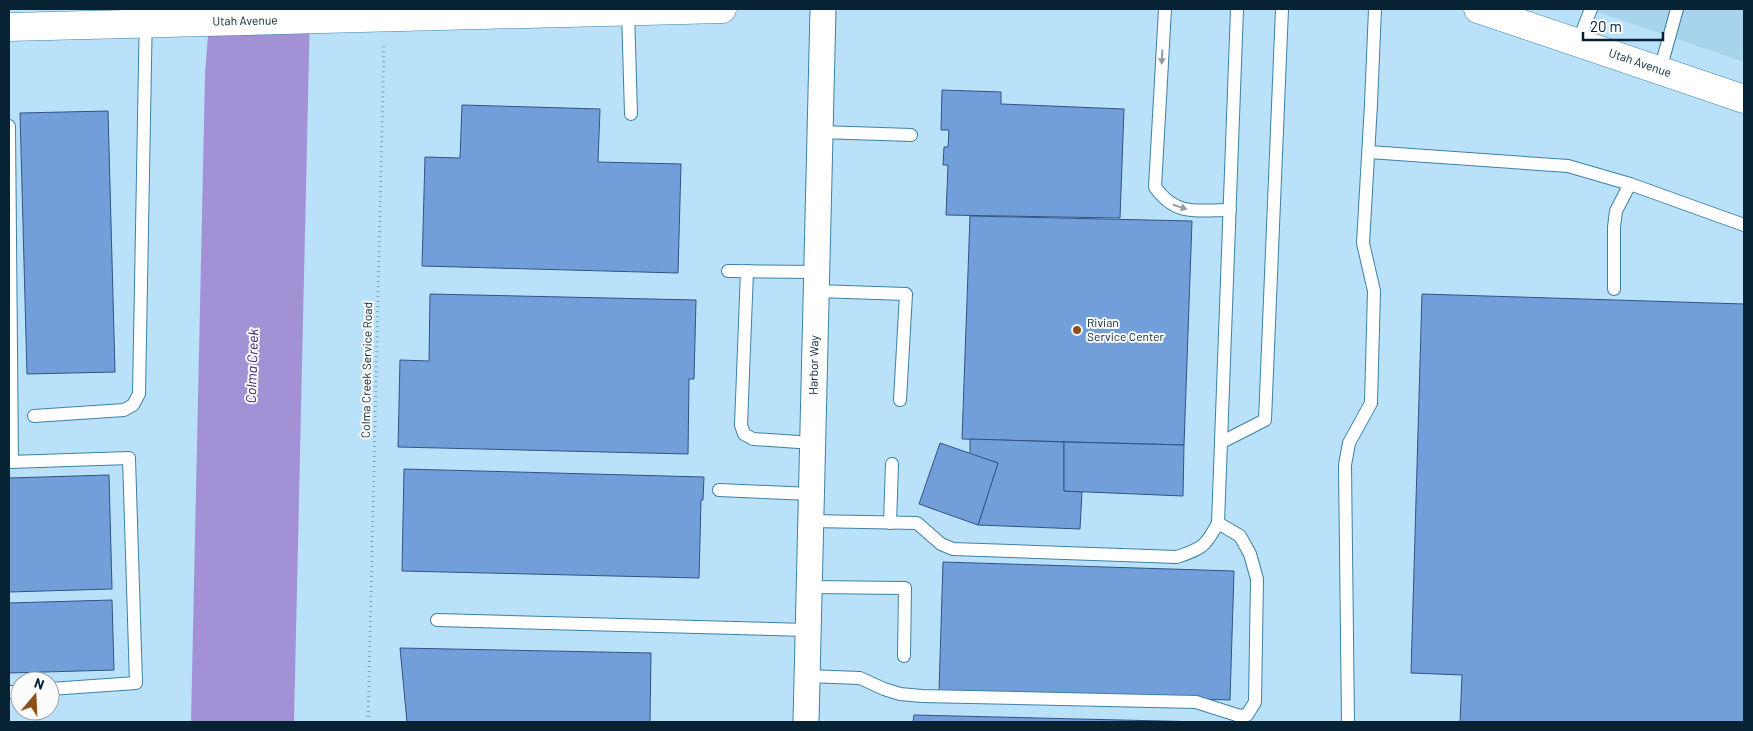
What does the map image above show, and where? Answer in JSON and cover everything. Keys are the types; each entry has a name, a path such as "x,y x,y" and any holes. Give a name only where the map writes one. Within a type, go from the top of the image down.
{"street":[{"name":"Utah Avenue","path":"9,27 146,16 187,22 722,9"},
{"name":"Harbor Way","path":"806,722 823,9"},
{"name":"Utah Avenue","path":"1478,9 1744,99"}],"lane":[{"path":"1165,9 1155,187 1167,202 1181,209 1230,210"},
{"path":"810,521 917,523 941,544 953,549 1177,556 1192,552 1206,544 1218,523 1237,9"},
{"path":"1222,442 1264,420 1282,9"},
{"path":"1348,722 1344,465 1349,443 1371,403 1374,291 1363,243 1375,9"},
{"path":"1578,42 1591,9"},
{"path":"1660,70 1677,9"},
{"path":"628,11 631,114"},
{"path":"34,416 124,410 133,405 139,394 146,16"},
{"path":"9,126 10,462 129,458 136,683 60,688"},
{"path":"820,132 911,135"},
{"path":"1369,152 1568,166 1630,184 1744,225"},
{"path":"1614,289 1614,227 1616,210 1630,184"},
{"path":"728,271 747,271 906,294 900,400"},
{"path":"747,271 741,425 744,434 753,439 812,443"},
{"path":"890,523 892,464"},
{"path":"719,490 812,494"},
{"path":"807,676 860,678 900,694 1196,702 1240,716 1247,715 1255,702 1257,579 1250,554 1240,536 1218,523"},
{"path":"809,587 905,588 904,656"},
{"path":"437,620 808,630"}],"path":[{"name":"Colma Creek Service Road","path":"368,722 382,94 380,18"}],"shaded area":[{"path":"1589,9 1744,9 1744,62"}],"water":[{"name":"Colma Creek","path":"210,9 310,9 294,722 191,722 205,75"}],"building":[{"path":"942,90 1001,92 1001,104 1124,109 1120,218 946,215 948,165 943,165 944,147 948,147 949,130 941,130"},
{"path":"462,105 600,109 598,162 681,164 678,273 422,266 425,157 460,158"},
{"path":"108,111 115,372 27,374 20,113"},
{"name":"Rivian Service Center","path":"970,216 1192,221 1184,445 962,439"},
{"path":"430,294 696,300 694,379 689,379 688,454 398,447 400,360 429,361"},
{"path":"1422,294 1744,304 1744,722 1460,722 1462,675 1411,673"},
{"path":"970,439 1064,442 1064,491 1082,492 1080,529 978,525 998,463 970,454"},
{"path":"1064,442 1184,445 1183,496 1064,491"},
{"path":"940,443 998,463 978,525 919,504"},
{"path":"404,469 704,477 703,500 701,500 699,578 402,571"},
{"path":"109,475 112,589 9,592 9,478"},
{"path":"943,562 1234,571 1230,700 939,691"},
{"path":"112,600 114,670 10,671 9,673 9,603"},
{"path":"400,648 651,653 650,722 407,722"},
{"path":"914,715 1203,722 913,722"}],"place":[{"name":"Rivian Service Center","path":"1077,330"}]}
